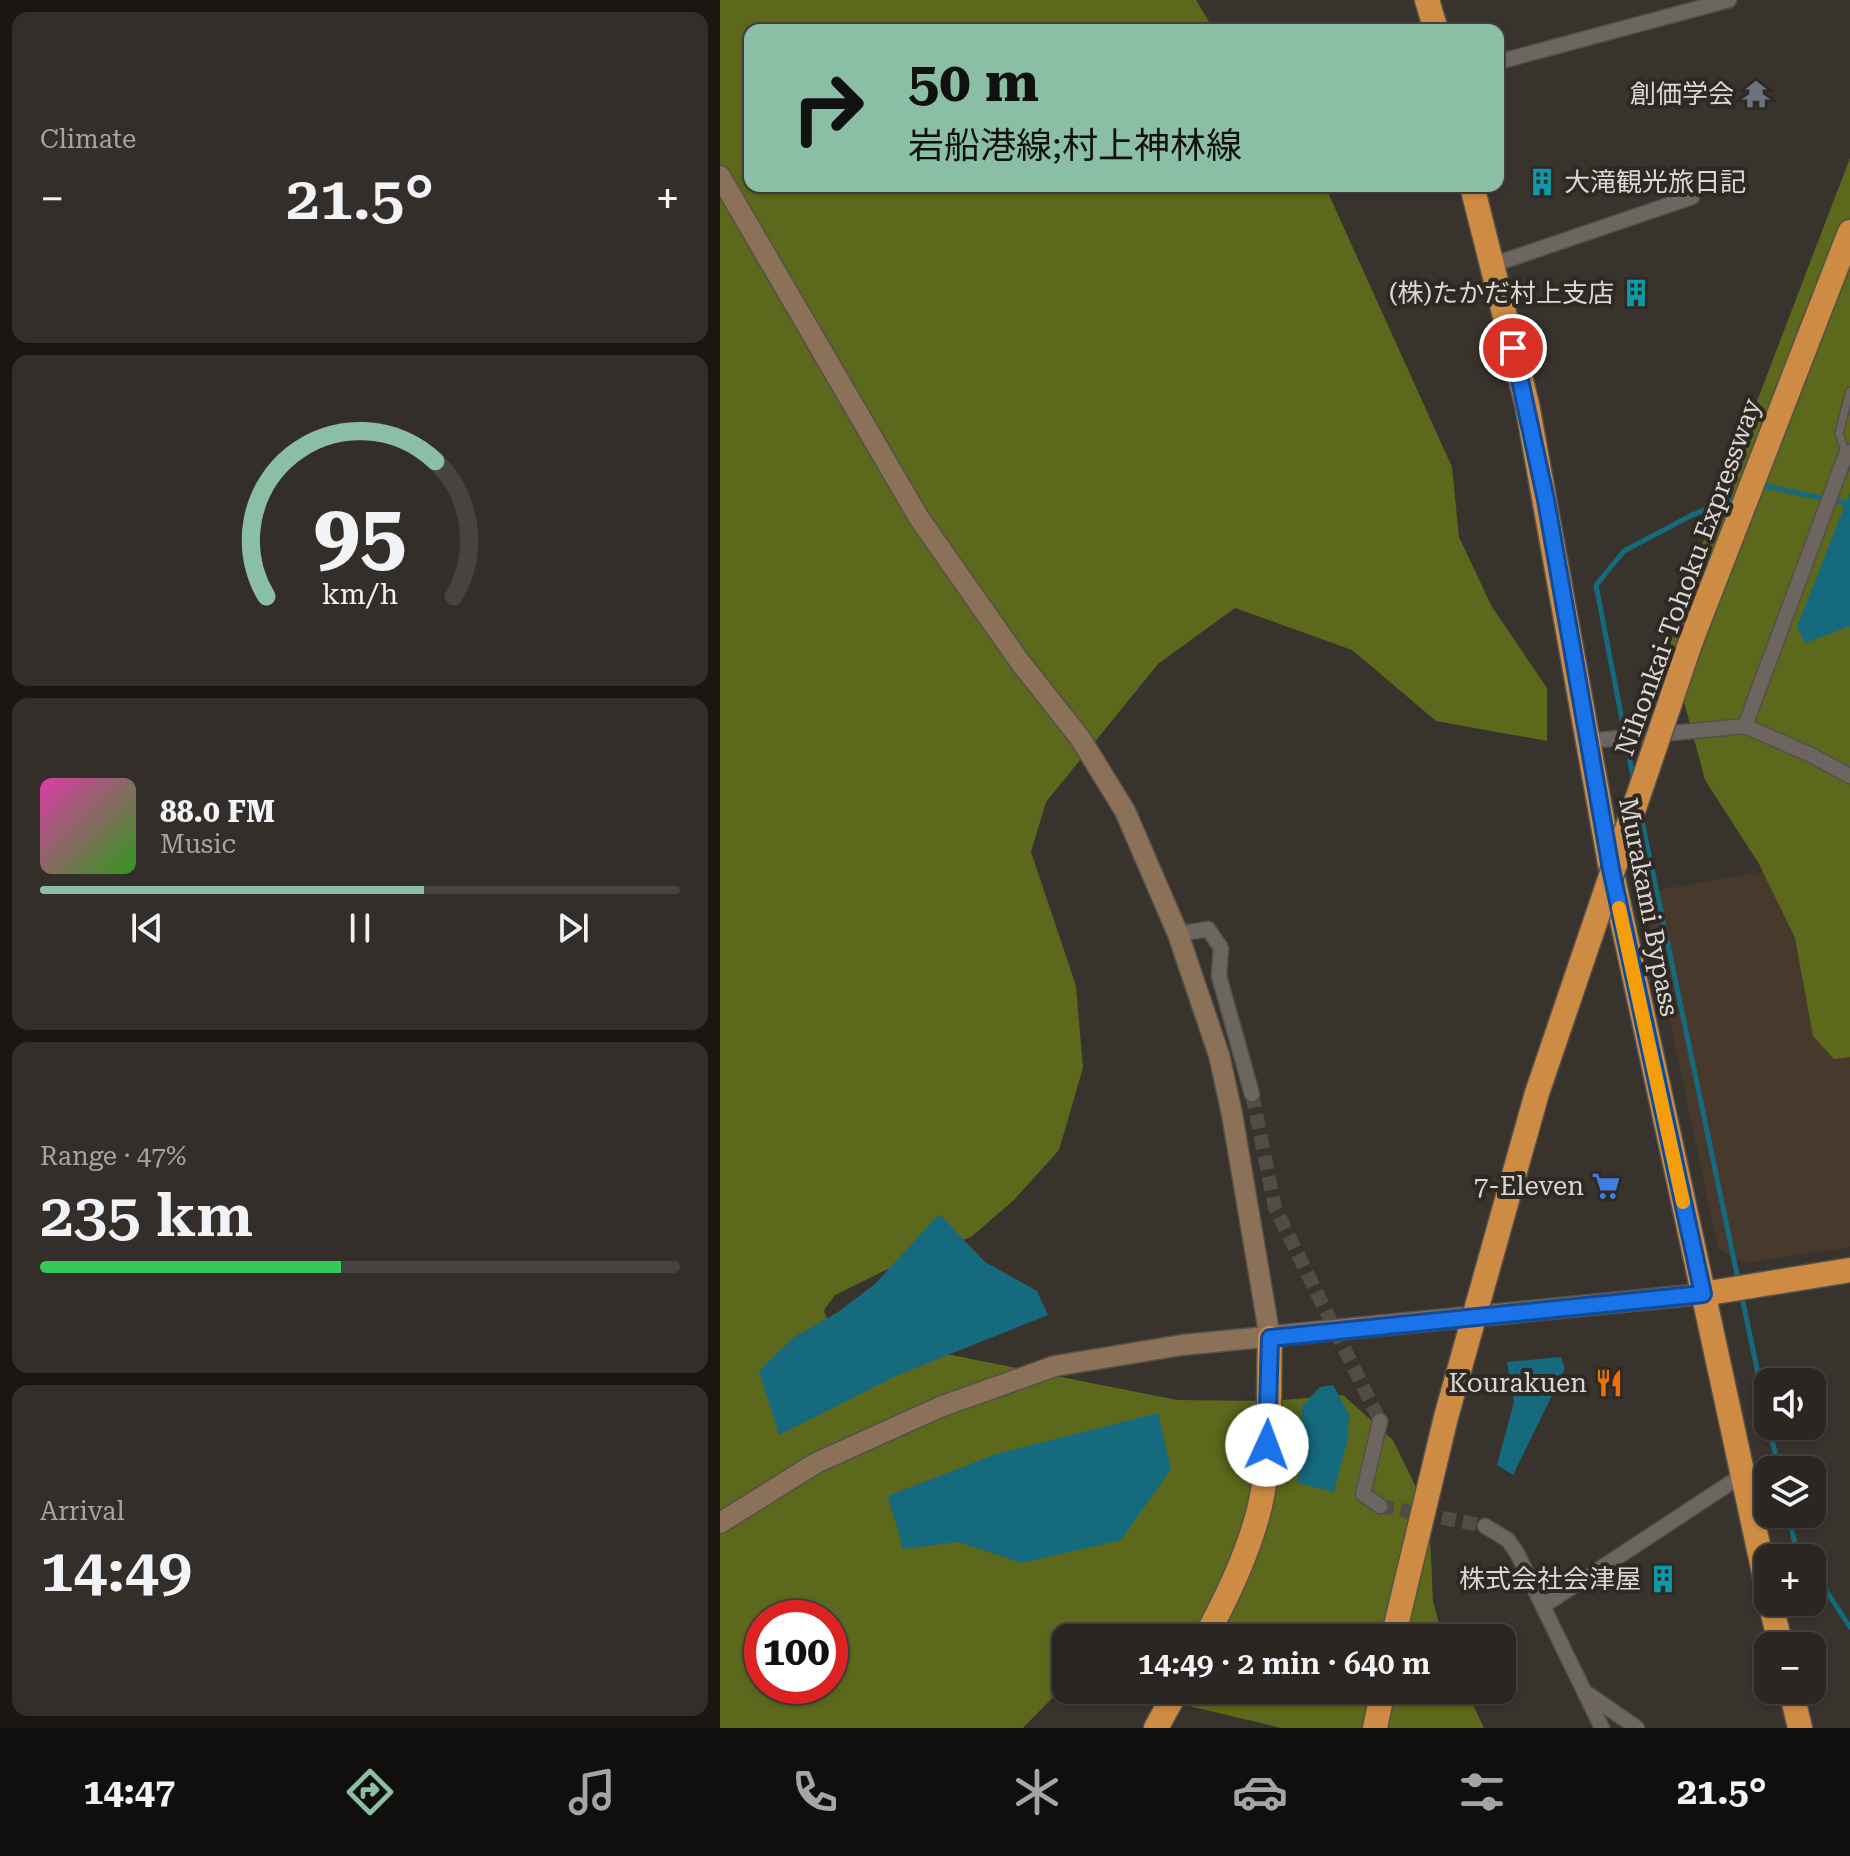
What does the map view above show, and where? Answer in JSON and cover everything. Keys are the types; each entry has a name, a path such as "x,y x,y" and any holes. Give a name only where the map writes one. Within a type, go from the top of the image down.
{"highway":[{"path":"1427,0 1434,24"},
{"name":"Murakami Bypass","path":"1474,192 1538,458 1611,869 1757,1544"},
{"name":"Nihonkai-Tohoku Expressway","path":"1396,1624 1446,1417 1537,1093 1691,641 1850,232"},
{"path":"1703,1294 1850,1270"},
{"path":"1212,1624 1245,1555 1260,1507 1266,1464 1270,1338"},
{"path":"1227,1624 1258,1557 1273,1511 1280,1467 1282,1427 1270,1338"},
{"path":"1156,1728 1169,1704"},
{"path":"1173,1728 1186,1704"},
{"path":"1375,1728 1380,1704"},
{"path":"1794,1704 1800,1728"}],"street":[{"path":"1504,60 1729,0"},
{"path":"720,176 919,518 1107,779 1150,865 1178,934 1219,1055 1270,1338"},
{"path":"1492,265 1692,197"},
{"path":"1745,726 1848,453"},
{"path":"1589,741 1745,726 1850,776"},
{"path":"1178,934 1208,929 1221,948 1219,976 1252,1094"},
{"path":"720,1523 816,1463 940,1407 1055,1366 1182,1345 1703,1294"},
{"path":"1380,1421 1363,1494 1380,1506"},
{"path":"1543,1606 1741,1476"},
{"path":"1485,1526 1508,1540 1588,1693 1602,1728"},
{"path":"1588,1693 1637,1728"}],"lane":[{"path":"1848,453 1839,433 1850,391"}],"shaded area":[{"path":"1850,856 1850,1247 1743,1263 1718,1249 1643,893"}],"green space":[{"path":"720,0 1196,0 1210,24 744,24 744,192 1328,192 1452,467 1459,537 1492,607 1547,688 1547,741 1436,721 1352,650 1235,608 1158,664 1046,802 1031,852 1076,986 1083,1068 1059,1150 1014,1200 971,1237 896,1265 835,1295 824,1310 831,1331 1177,1400 1269,1401 1343,1395 1393,1440 1429,1514 1433,1601 1439,1624 1052,1624 1052,1698 1023,1728 720,1728"},
{"path":"1850,158 1850,1057 1834,1059 1813,1036 1795,938 1759,864 1705,780 1669,646 1689,579"},
{"path":"1181,1704 1473,1704 1484,1728 1281,1728"}],"water":[{"path":"1850,492 1850,626 1805,643 1797,627"},
{"path":"939,1214 985,1262 1037,1291 1048,1315 898,1375 779,1435 759,1371 794,1337 838,1312 875,1284"},
{"path":"1561,1357 1565,1369 1513,1475 1497,1465 1514,1402 1507,1362"},
{"path":"1333,1385 1349,1414 1348,1438 1334,1492 1298,1483 1302,1406 1320,1387"},
{"path":"1158,1413 1171,1469 1121,1540 1022,1563 958,1542 903,1549 888,1496 996,1454"}],"waterway":[{"path":"1757,489 1765,486 1850,504"},
{"path":"1634,782 1596,585 1624,551 1692,515 1737,497"},
{"path":"1641,816 1738,1279"},
{"path":"1741,1293 1757,1368"},
{"path":"1772,1440 1776,1456"},
{"path":"1791,1528 1795,1544"},
{"path":"1826,1590 1850,1627"}],"tunnel":[{"path":"1252,1094 1275,1208 1380,1421"},
{"path":"1380,1506 1485,1526"}],"slow traffic":[{"path":"1619,908 1683,1202"}],"place":[{"name":"創価学会","path":"1756,94"},
{"name":"大滝観光旅日記","path":"1542,182"},
{"name":"(株)たかだ村上支店","path":"1636,293"},
{"name":"7-Eleven","path":"1606,1186"},
{"name":"Kourakuen","path":"1609,1383"},
{"name":"株式会社会津屋","path":"1663,1579"}],"route":[{"path":"1267,1445 1270,1338 1703,1294 1611,869 1546,500 1513,348"}]}
